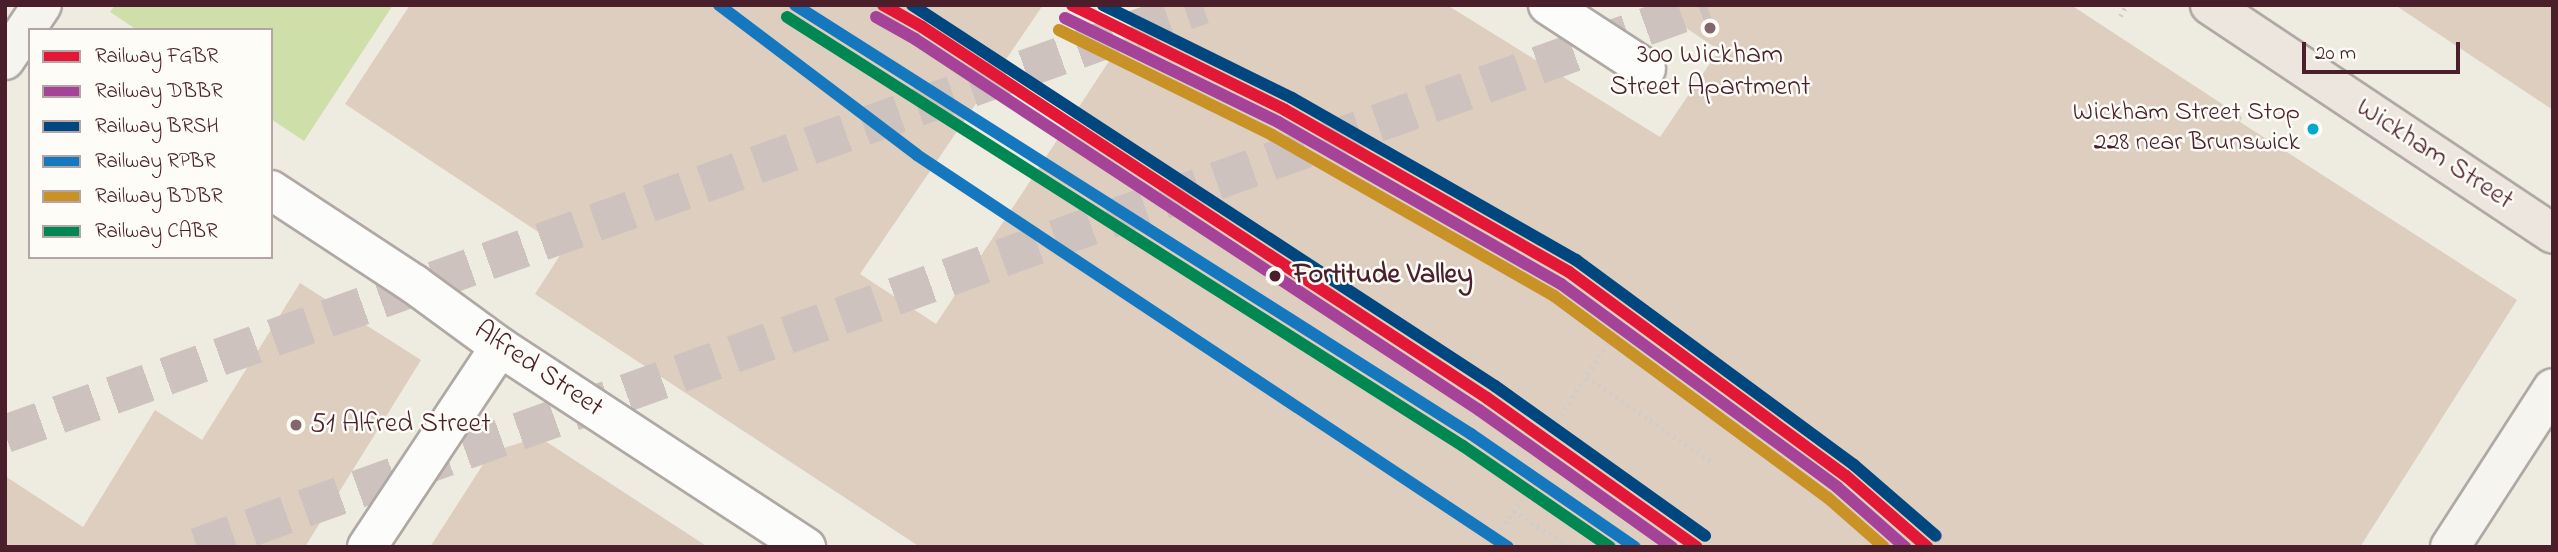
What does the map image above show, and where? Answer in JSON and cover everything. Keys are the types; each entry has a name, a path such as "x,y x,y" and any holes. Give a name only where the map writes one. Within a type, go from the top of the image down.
{"main road":[{"name":"Wickham Street","path":"2210,5 2553,234"}],"street":[{"path":"1548,5 1646,69"},
{"name":"Alfred Street","path":"273,191 414,284 500,347 806,547"},
{"path":"367,547 500,347"},
{"path":"2450,547 2553,388"}],"path":[{"path":"2120,16 2127,5"},
{"path":"1553,427 1610,340"},
{"path":"1587,377 1712,462"},
{"path":"1501,529 1527,493"},
{"path":"1514,511 1569,547"}],"green space":[{"path":"115,5 393,5 304,141 273,120 273,28 134,28 110,12"}],"building":[{"path":"410,5 1043,5 860,274 936,324 1146,5 1447,5 1660,137 1719,50 1652,5 2071,5 2242,117 2240,122 2517,300 2360,547 920,547 535,294 564,249 345,104"},
{"path":"2395,5 2553,5 2553,110"},
{"name":"51 Alfred Street","path":"300,283 421,360 305,547 5,547 5,476 83,527 155,410 202,440"},
{"path":"539,437 708,547 430,547 491,452"}],"tunnel":[{"path":"5,434 1203,5"},
{"path":"197,547 1707,5"}],"rail line":[{"name":"RPBR","path":"719,5 917,155 1508,547"},
{"name":"RPBR","path":"795,5 1471,434 1635,547"},
{"name":"FGBR","path":"883,5 922,27 1487,398 1697,547"},
{"name":"BRSH","path":"912,5 1495,386 1705,536"},
{"name":"FGBR","path":"1072,5 1285,110 1569,272 1846,476 1927,547"},
{"name":"BRSH","path":"1103,5 1292,98 1576,260 1854,465 1936,536"},
{"name":"CABR","path":"787,17 1463,446 1610,547"},
{"name":"DBBR","path":"876,17 915,39 1479,410 1672,547"},
{"name":"DBBR","path":"1065,18 1278,122 1561,284 1837,487 1905,547"},
{"name":"BDBR","path":"1059,30 1272,135 1554,296 1828,498 1884,547"}],"place":[{"name":"300 Wickham Street Apartment","path":"1710,28"},
{"name":"Wickham Street Stop 228 near Brunswick","path":"2313,129"},
{"name":"Fortitude Valley","path":"1275,276"},
{"name":"51 Alfred Street","path":"296,425"}]}
